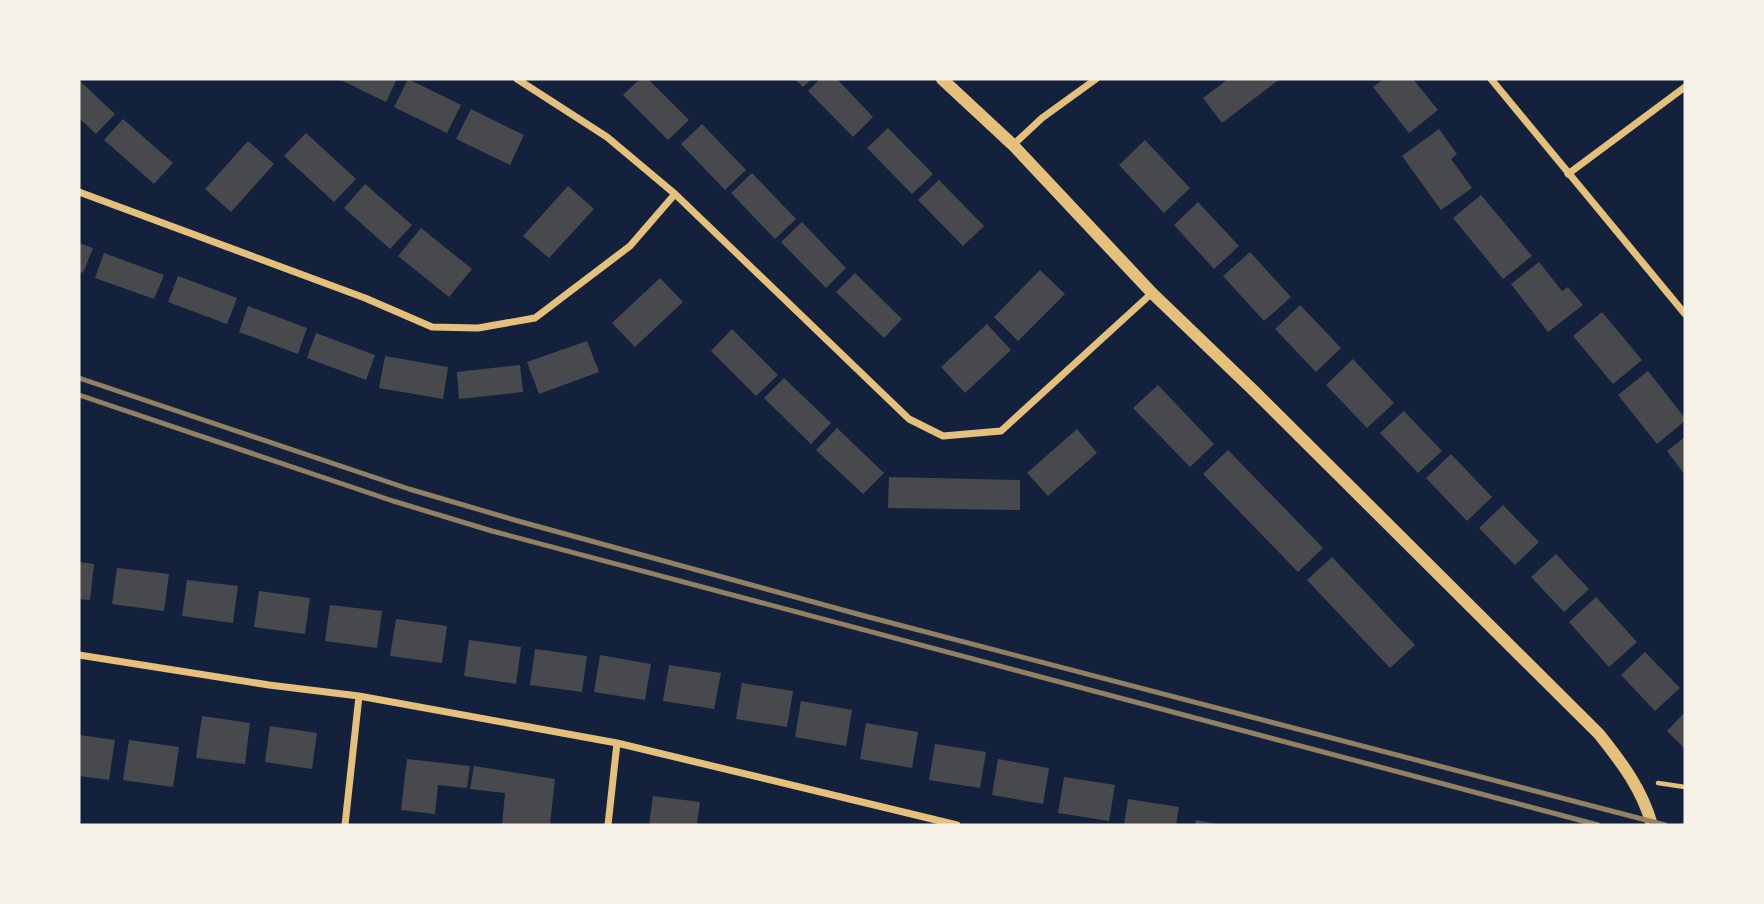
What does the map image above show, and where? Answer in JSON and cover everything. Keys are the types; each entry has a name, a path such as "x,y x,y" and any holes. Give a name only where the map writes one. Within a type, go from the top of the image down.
{"street":[{"path":"517,79 607,137 675,194 909,419 943,436 1001,431 1153,293"},
{"path":"942,79 1013,145 1153,293 1599,734 1634,780 1647,805 1652,825"},
{"path":"1013,145 1042,118 1096,79"},
{"path":"1491,79 1685,314"},
{"path":"1568,174 1685,87"},
{"path":"79,192 365,298 432,327 478,328 536,318 630,246 675,194"},
{"path":"79,655 269,685 359,696 617,743 957,825"},
{"path":"345,825 359,696"},
{"path":"608,825 617,743"}],"building":[{"path":"339,79 397,79 386,102"},
{"path":"408,79 461,105 447,133 394,107"},
{"path":"640,79 648,79 689,120 668,140 623,95"},
{"path":"795,79 812,79 803,87"},
{"path":"820,79 837,79 873,117 853,137 808,91"},
{"path":"1228,79 1280,79 1222,123 1203,98"},
{"path":"1384,79 1413,79 1438,110 1409,133 1373,87"},
{"path":"79,80 115,114 96,134 79,118"},
{"path":"471,109 524,135 510,165 456,139"},
{"path":"123,119 173,163 154,184 104,140"},
{"path":"702,124 746,170 725,190 681,144"},
{"path":"888,128 933,174 912,194 867,148"},
{"path":"1439,129 1457,154 1451,159 1472,188 1441,210 1402,156"},
{"path":"306,133 356,179 334,202 284,156"},
{"path":"1145,140 1190,188 1164,213 1119,165"},
{"path":"248,141 274,164 231,212 205,189"},
{"path":"752,173 796,219 775,239 731,193"},
{"path":"939,180 984,226 963,246 918,200"},
{"path":"365,184 412,225 390,249 344,208"},
{"path":"568,186 594,209 549,258 523,236"},
{"path":"1481,195 1532,256 1503,279 1453,218"},
{"path":"1198,202 1239,246 1214,269 1174,225"},
{"path":"802,222 846,268 826,288 781,242"},
{"path":"421,228 472,269 449,297 398,256"},
{"path":"79,243 93,248 83,273 79,271"},
{"path":"1250,252 1291,297 1264,321 1223,276"},
{"path":"104,253 164,275 154,299 95,278"},
{"path":"1539,262 1562,291 1568,287 1583,305 1548,332 1511,284"},
{"path":"1040,270 1065,294 1018,341 994,317"},
{"path":"855,273 902,319 884,338 836,292"},
{"path":"178,276 237,298 227,324 168,302"},
{"path":"660,278 683,302 635,347 612,323"},
{"path":"1300,305 1341,348 1316,372 1275,329"},
{"path":"248,306 307,328 298,354 239,332"},
{"path":"1602,312 1642,360 1613,384 1573,336"},
{"path":"987,324 1011,350 965,393 941,367"},
{"path":"732,329 778,375 756,396 711,351"},
{"path":"316,333 375,355 366,380 307,358"},
{"path":"587,341 599,372 539,394 527,362"},
{"path":"385,356 448,367 443,399 379,388"},
{"path":"1353,359 1394,403 1367,428 1326,385"},
{"path":"520,365 523,392 459,399 457,372"},
{"path":"1648,371 1685,418 1685,421 1657,444 1618,395"},
{"path":"784,378 831,423 811,444 764,398"},
{"path":"1158,385 1214,444 1190,467 1133,408"},
{"path":"1404,411 1442,451 1418,473 1380,433"},
{"path":"837,428 884,473 863,494 816,450"},
{"path":"1077,429 1097,453 1048,496 1027,473"},
{"path":"1685,437 1685,475 1667,451"},
{"path":"1228,450 1323,548 1298,572 1203,474"},
{"path":"1451,454 1492,497 1467,521 1426,478"},
{"path":"889,477 1020,480 1020,510 888,508"},
{"path":"1503,505 1539,542 1515,565 1479,528"},
{"path":"1556,554 1589,589 1564,612 1531,577"},
{"path":"1332,557 1415,645 1390,668 1307,580"},
{"path":"79,562 94,564 90,600 79,599"},
{"path":"117,568 169,574 164,611 112,604"},
{"path":"187,580 238,586 233,623 182,616"},
{"path":"259,591 310,598 305,634 254,627"},
{"path":"1596,597 1637,642 1609,667 1569,622"},
{"path":"330,605 382,611 377,648 325,641"},
{"path":"396,619 447,626 442,663 390,656"},
{"path":"469,640 521,647 516,684 464,676"},
{"path":"535,649 587,656 582,692 530,685"},
{"path":"1645,652 1680,688 1655,711 1621,675"},
{"path":"600,655 651,664 645,700 594,692"},
{"path":"669,665 721,673 714,709 663,701"},
{"path":"742,683 793,691 787,727 736,719"},
{"path":"801,701 852,710 846,746 795,737"},
{"path":"1685,712 1685,749 1667,731"},
{"path":"202,716 250,723 245,764 196,758"},
{"path":"866,723 918,732 912,768 860,759"},
{"path":"270,726 317,733 312,769 265,762"},
{"path":"79,735 115,740 109,780 79,776"},
{"path":"129,740 179,747 173,787 123,780"},
{"path":"935,744 986,752 980,788 929,780"},
{"path":"407,759 470,766 467,788 438,785 435,814 401,810"},
{"path":"998,759 1049,768 1043,804 992,795"},
{"path":"474,766 555,779 550,825 502,825 505,793 470,789"},
{"path":"1064,777 1115,785 1109,821 1058,813"},
{"path":"653,796 700,802 697,825 649,825"},
{"path":"1128,799 1179,807 1176,825 1124,825"},
{"path":"1196,820 1217,824 1217,825 1195,825"}],"railway":[{"path":"79,378 409,489 518,521 861,615 1665,825"},
{"path":"79,395 393,501 492,531 1598,825"}]}
